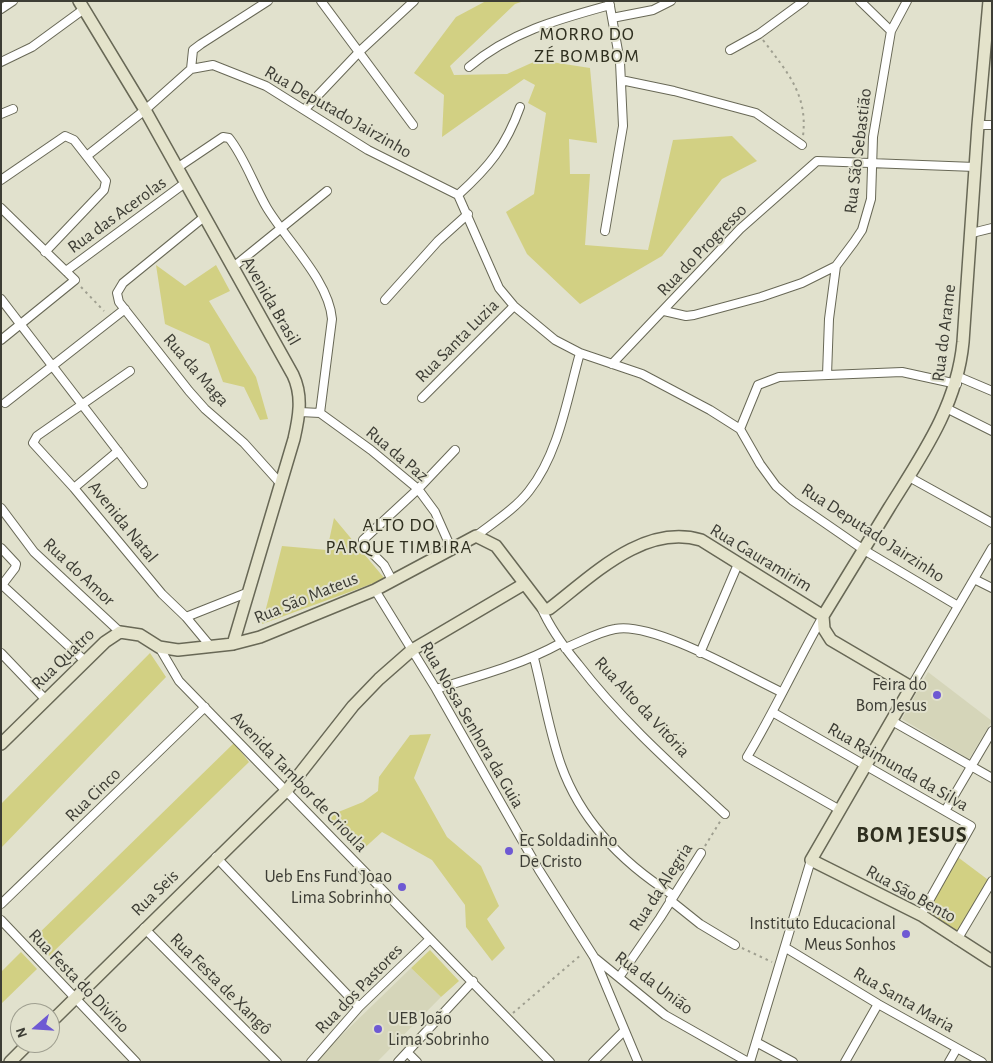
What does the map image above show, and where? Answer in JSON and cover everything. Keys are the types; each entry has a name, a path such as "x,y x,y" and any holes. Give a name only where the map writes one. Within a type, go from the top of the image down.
{"street":[{"path":"1,9 13,1"},
{"path":"88,155 146,110 191,69 193,50 268,1"},
{"path":"321,1 360,51 413,125"},
{"path":"305,109 360,51 414,1"},
{"path":"612,18 654,10 671,1"},
{"path":"730,50 759,34 804,1"},
{"path":"860,1 890,31"},
{"name":"Rua São Sebastião","path":"664,311 686,316 732,306 802,283 836,266 862,230 870,199 874,128 890,31 907,1"},
{"name":"Rua do Arame","path":"774,712 781,692 823,616 909,477 948,408 958,380 972,232 978,125 989,1"},
{"path":"469,67 513,36 554,20 610,3 621,80 622,126 605,231"},
{"path":"1,62 32,47 81,5"},
{"name":"Avenida Brasil","path":"81,5 146,110 298,387 300,412 249,592 232,644"},
{"name":"Rua Deputado Jairzinho","path":"191,69 213,65 266,86 368,150 458,195 468,214 491,273 514,306 556,340 580,354 642,374 683,394 740,429 760,464 776,486 793,501 864,550 958,606"},
{"path":"621,80 674,91 756,113 802,145"},
{"path":"458,195 480,176 501,150 520,107"},
{"path":"1,114 13,109"},
{"path":"978,125 992,125"},
{"path":"1,180 65,136 74,140 88,155 106,181 106,185 45,252"},
{"path":"177,168 223,137 228,137 282,230 311,270 331,313 331,328 322,379 320,413 300,412"},
{"name":"Rua do Progresso","path":"612,364 740,229 817,161 873,164"},
{"path":"873,164 975,167"},
{"name":"Rua das Acerolas","path":"66,271 185,183"},
{"path":"232,268 282,230 327,191"},
{"path":"1,208 75,280 1,340"},
{"path":"385,300 438,241 468,214"},
{"name":"Rua da Maga","path":"204,217 124,283 116,293 125,310 189,391 205,409 244,443 280,483"},
{"path":"972,232 992,228"},
{"path":"826,375 829,319 836,266"},
{"path":"1,299 143,484"},
{"name":"Rua Santa Luzia","path":"422,398 514,306"},
{"path":"5,403 125,310"},
{"name":"Rua São Mateus","path":"159,647 190,650 232,644 260,637 375,590 476,536 512,508 529,491 541,471 556,437 580,354"},
{"path":"74,488 36,448 33,439 130,371"},
{"path":"740,429 755,391 762,382 779,377 902,372 958,380 992,391"},
{"path":"948,408 992,431"},
{"name":"Rua da Paz","path":"320,413 371,450 418,489 435,512 451,548"},
{"path":"392,580 384,565 363,542 455,450"},
{"name":"Avenida Natal","path":"118,451 74,488 162,594 186,617 211,647"},
{"path":"909,477 992,523"},
{"name":"Rua do Amor","path":"1,508 34,552 120,632"},
{"name":"Rua Alto da Vitória","path":"476,536 496,546 545,610 563,646 627,722 725,814"},
{"name":"Rua Gauramirim","path":"545,610 609,563 644,544 662,539 687,536 701,540 823,616"},
{"path":"1,548 16,564 15,568 1,584 86,661"},
{"path":"749,1062 786,948 811,860 992,548"},
{"path":"700,653 738,564"},
{"path":"974,579 992,588"},
{"name":"Rua Seis","path":"60,1013 216,857 287,790 352,706 412,650 524,584"},
{"name":"Rua Nossa Senhora da Guia","path":"375,590 436,689 539,870 594,957 638,1062"},
{"path":"186,617 249,592"},
{"path":"823,616 824,629 831,640 911,688"},
{"path":"436,689 534,658 563,646 615,629 637,628 671,640 781,692"},
{"name":"Rua Quatro","path":"2,742 104,642 120,632 140,635 159,647"},
{"name":"Avenida Tambor de Crioula","path":"159,647 179,681 550,1062"},
{"path":"1,653 46,700"},
{"path":"534,658 561,766 587,814 617,852 672,897 700,924 735,945"},
{"name":"Rua Cinco","path":"1,904 205,707"},
{"path":"774,712 747,758 840,810"},
{"name":"Rua Raimunda da Silva","path":"774,712 971,826 921,915"},
{"path":"892,721 992,778"},
{"path":"945,811 992,731"},
{"name":"Rua da Alegria","path":"620,976 701,852"},
{"path":"216,857 359,1007"},
{"name":"Rua São Bento","path":"811,860 921,915 992,961"},
{"path":"957,940 992,881"},
{"name":"Rua Festa do Divino","path":"1,920 136,1062"},
{"name":"Rua Festa de Xangô","path":"144,928 277,1062"},
{"name":"Rua dos Pastores","path":"310,1062 359,1007 430,939"},
{"name":"Rua Santa Maria","path":"786,948 878,1004 982,1062"},
{"name":"Rua da União","path":"594,957 620,976 665,1015 749,1062"},
{"path":"398,1062 473,981"},
{"path":"845,1062 878,1004"},
{"path":"593,1062 624,1032"},
{"path":"756,1042 793,1062"},
{"path":"949,1062 957,1048"},
{"path":"408,1052 417,1062"},
{"path":"10,1062 19,1053"}],"path":[{"path":"759,34 796,86 803,108 802,145"},
{"path":"75,280 104,311"},
{"name":"Rua da Alegria","path":"701,852 725,814"},
{"path":"735,945 780,965"},
{"path":"508,1018 553,977 589,949"}],"shaded area":[{"path":"486,1 524,1 515,4 450,66 454,75 507,74 538,60 590,68 597,143 569,139 570,174 590,174 585,245 648,250 673,140 732,136 757,161 722,179 662,256 580,304 527,254 506,212 534,194 546,113 528,103 535,85 524,79 442,137 444,95 414,73 456,17"},
{"path":"156,265 185,286 216,265 230,291 209,301 256,377 268,419 260,420 244,387 223,382 209,344 165,324"},
{"path":"334,518 385,579 262,624 282,546 327,550"},
{"path":"150,653 166,677 1,848 1,804"},
{"name":"Feira do Bom Jesus","path":"928,672 992,721 969,759 902,719"},
{"path":"431,734 414,778 447,837 481,866 499,906 487,919 505,948 492,961 466,927 465,905 432,860 382,832 360,852 326,817 363,802 378,791 379,777 410,735"},
{"path":"234,743 249,762 49,956 33,939"},
{"path":"955,855 991,882 957,940 921,915"},
{"path":"430,950 459,981 441,997 411,968"},
{"path":"21,952 37,969 1,1004 1,972"},
{"name":"UEB João Lima Sobrinho","path":"411,968 441,997 377,1062 314,1062"}],"place":[{"name":"Feira do Bom Jesus","path":"937,695"},
{"name":"Ec Soldadinho De Cristo","path":"509,851"},
{"name":"Ueb Ens Fund Joao Lima Sobrinho","path":"402,887"},
{"name":"Instituto Educacional Meus Sonhos","path":"906,934"},
{"name":"UEB João Lima Sobrinho","path":"378,1029"}],"district":[{"name":"MORRO DO ZÉ BOMBOM","path":"587,45"},
{"name":"ALTO DO PARQUE TIMBIRA","path":"399,536"},
{"name":"BOM JESUS","path":"912,835"}]}
